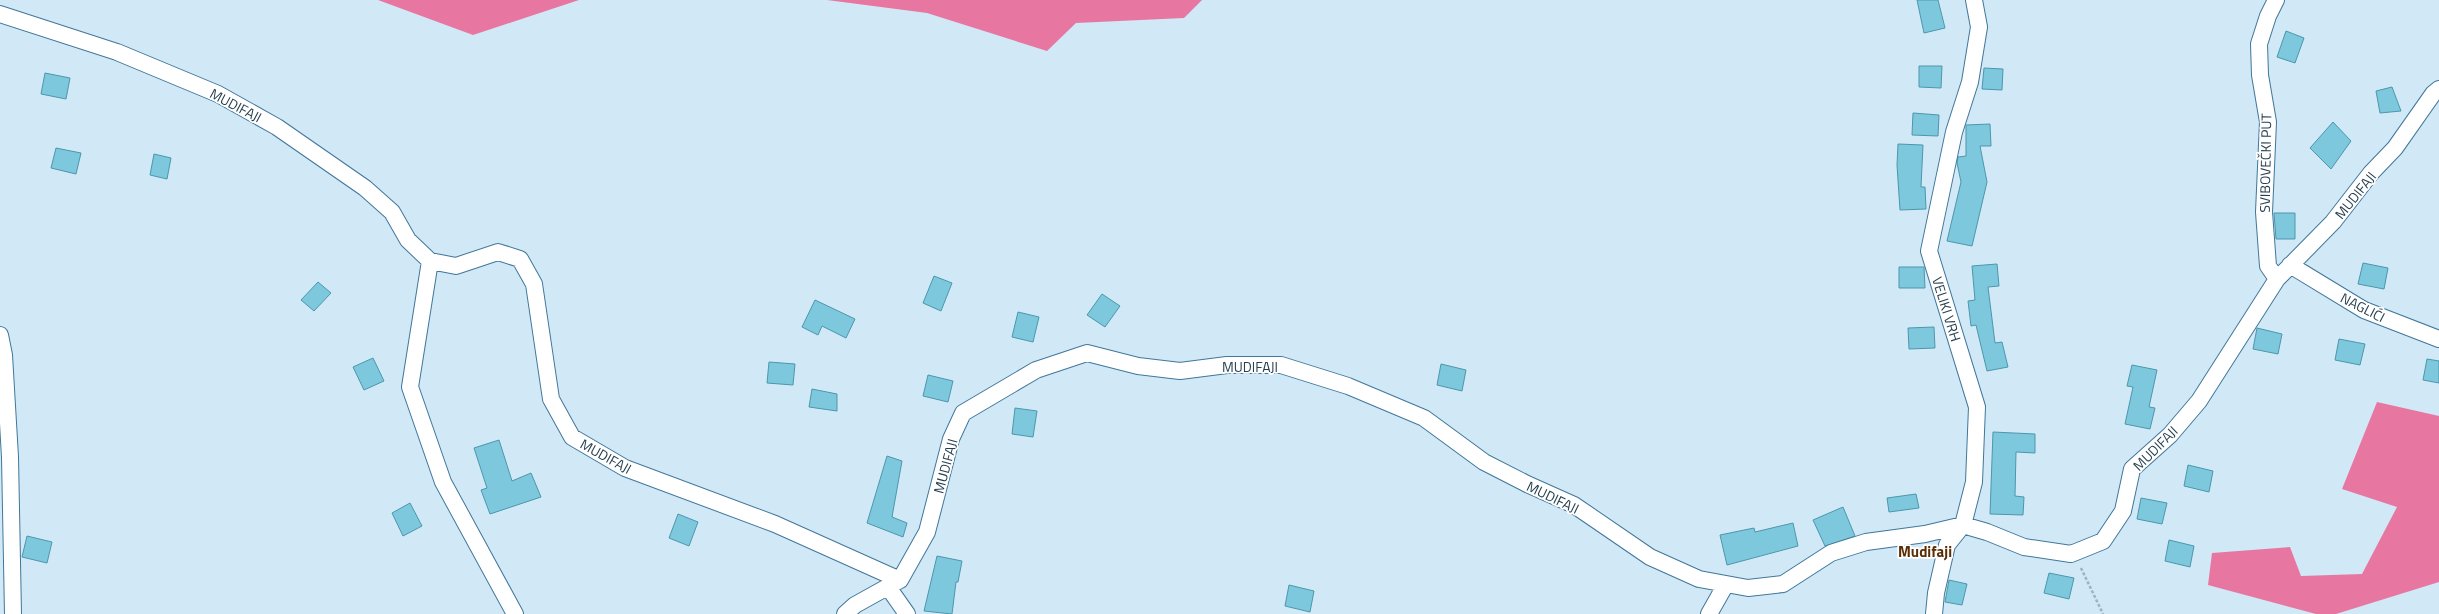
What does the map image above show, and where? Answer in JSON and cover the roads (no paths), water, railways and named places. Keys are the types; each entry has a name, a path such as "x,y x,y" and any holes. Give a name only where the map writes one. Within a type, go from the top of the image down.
{"street":[{"name":"VELIKI VRH","path":"1934,614 1936,593 1947,545 1963,525 1974,482 1976,407 1929,251 1954,132 1970,82 1979,27 1974,0"},
{"name":"SVIBOVEČKI PUT","path":"2276,0 2268,16 2259,44 2260,76 2268,122 2264,212 2268,266 2277,279"},
{"name":"MUDIFAJI","path":"0,14 124,55 218,94 277,127 365,188 392,212 408,240 430,262 456,266 498,252 520,260 534,284 551,399 572,437 625,468 775,524 894,583 927,532 951,439 963,413 1036,370 1087,353 1138,366 1180,371 1228,365 1281,365 1348,386 1424,418 1484,462 1527,484 1574,505 1650,557 1699,579 1748,588 1783,584 1830,553 1866,542 1925,534 1963,525 2024,546 2071,554 2103,542 2123,511 2132,469 2170,435 2199,401 2277,279 2333,222 2371,173 2395,148 2433,94 2439,89"},
{"path":"430,262 410,387 444,482 515,614"},
{"name":"NAGLIĆI","path":"2290,266 2364,310 2439,339"},
{"path":"0,335 4,355 10,457 13,614"},
{"path":"845,614 855,605 894,583 907,614"},
{"path":"1709,614 1726,584"}],"district":[{"name":"Mudifaji","path":"1925,551"}]}
